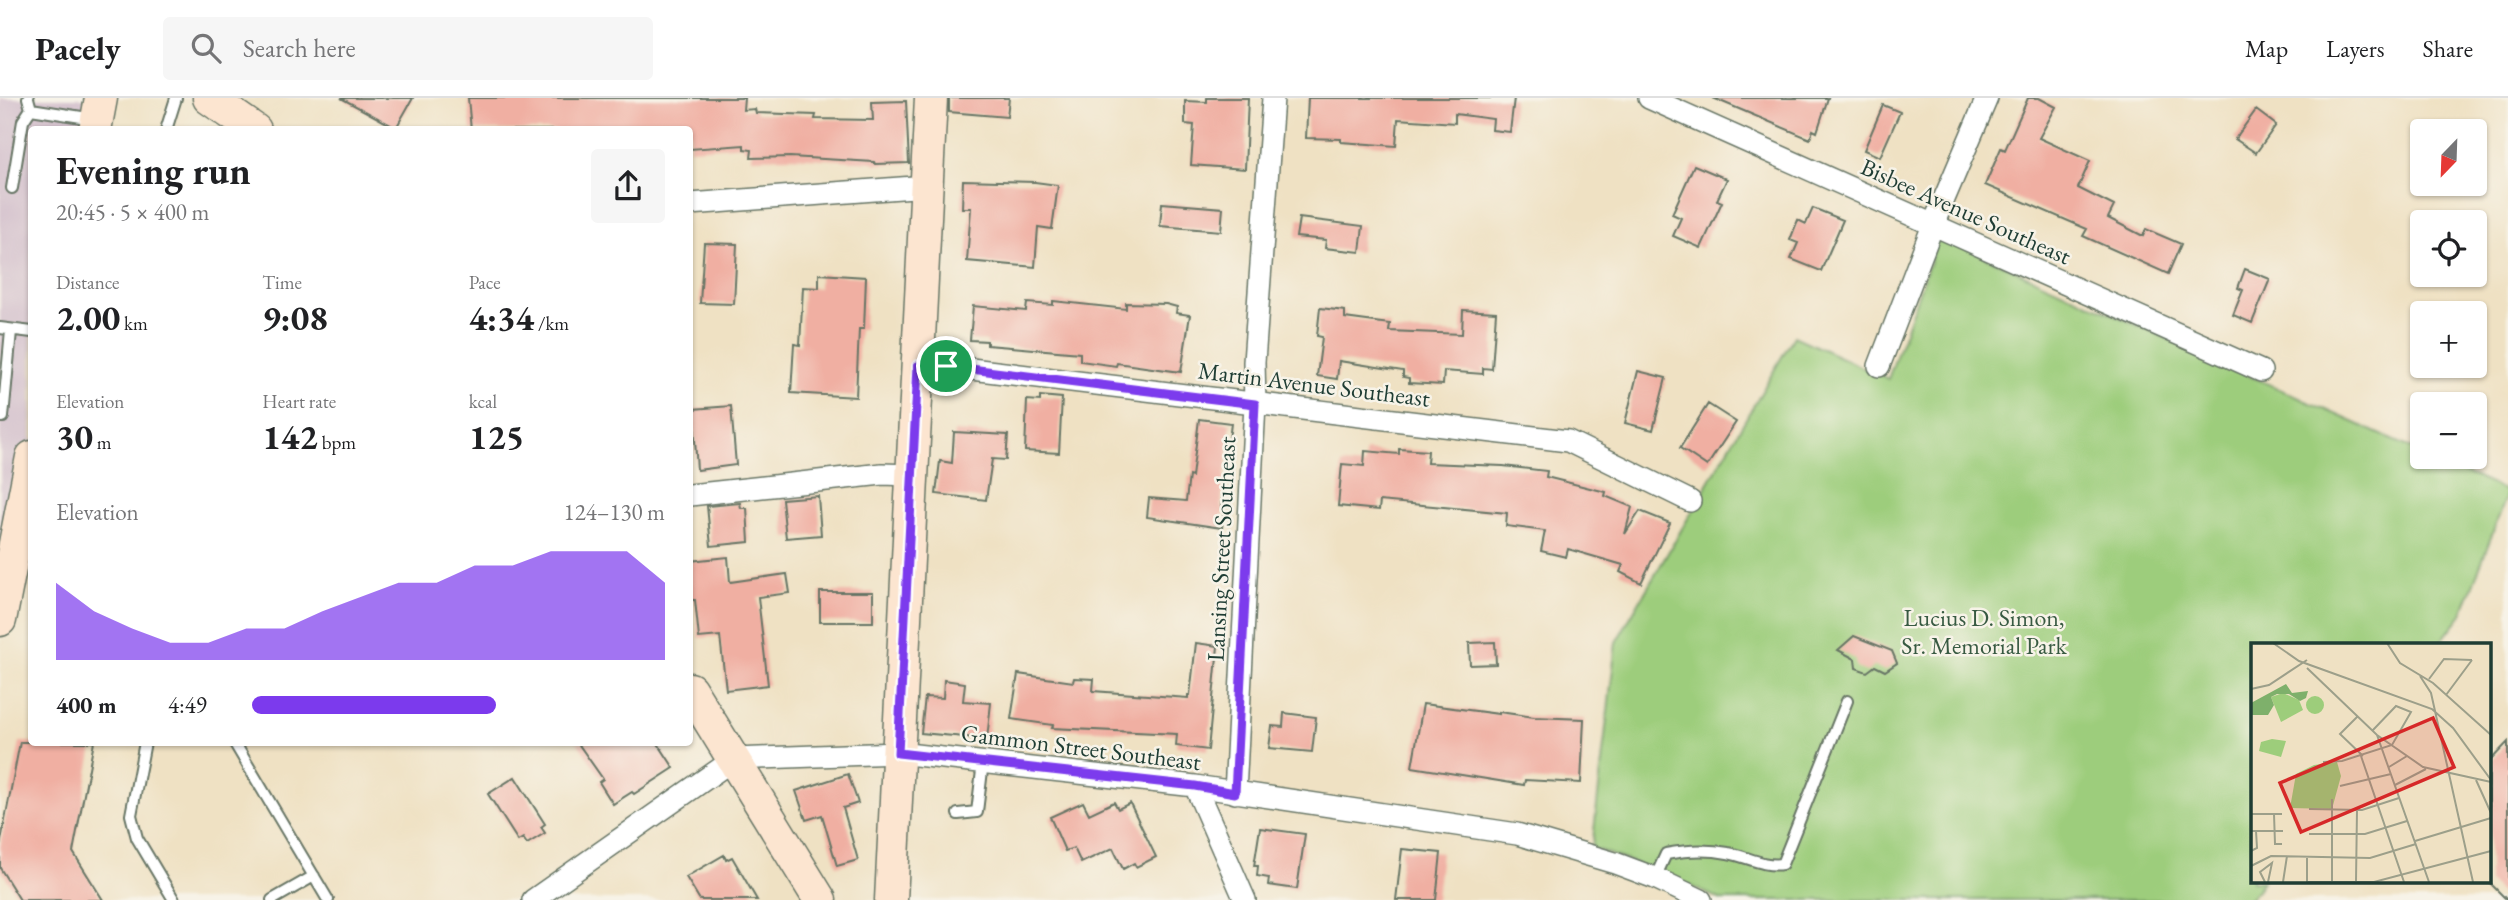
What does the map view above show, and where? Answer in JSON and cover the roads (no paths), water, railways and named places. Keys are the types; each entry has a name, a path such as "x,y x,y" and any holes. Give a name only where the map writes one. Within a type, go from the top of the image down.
{"main road":[{"path":"891,900 931,98"},
{"path":"0,620 19,545 28,484"},
{"path":"693,694 820,900"}],"street":[{"name":"Lansing Street Southeast","path":"1235,793 1255,404 1254,362 1273,98"},
{"name":"Bisbee Avenue Southeast","path":"1649,98 2261,371"},
{"path":"1879,366 1933,225 1987,98"},
{"path":"693,204 927,186"},
{"name":"Martin Avenue Southeast","path":"918,366 946,366 1569,441 1690,501"},
{"path":"693,495 882,474 912,475"},
{"name":"Gammon Street Southeast","path":"734,759 898,753 1195,786 1517,834 1615,863 1701,900"},
{"path":"533,900 734,759"},
{"path":"1195,786 1245,900"}],"lane":[{"path":"167,126 176,98"},
{"path":"12,188 23,121 30,104 98,116"},
{"path":"3,416 6,330 28,332"},
{"path":"1655,878 1666,853 1693,849 1729,853 1771,866 1782,864 1847,701"},
{"path":"144,746 131,815 137,838 174,900"},
{"path":"236,746 328,900"},
{"path":"958,814 977,812 983,762"},
{"path":"272,900 314,876"}],"park label":[{"name":"Lucius D. Simon, Sr. Memorial Park","path":"1984,631"}]}
